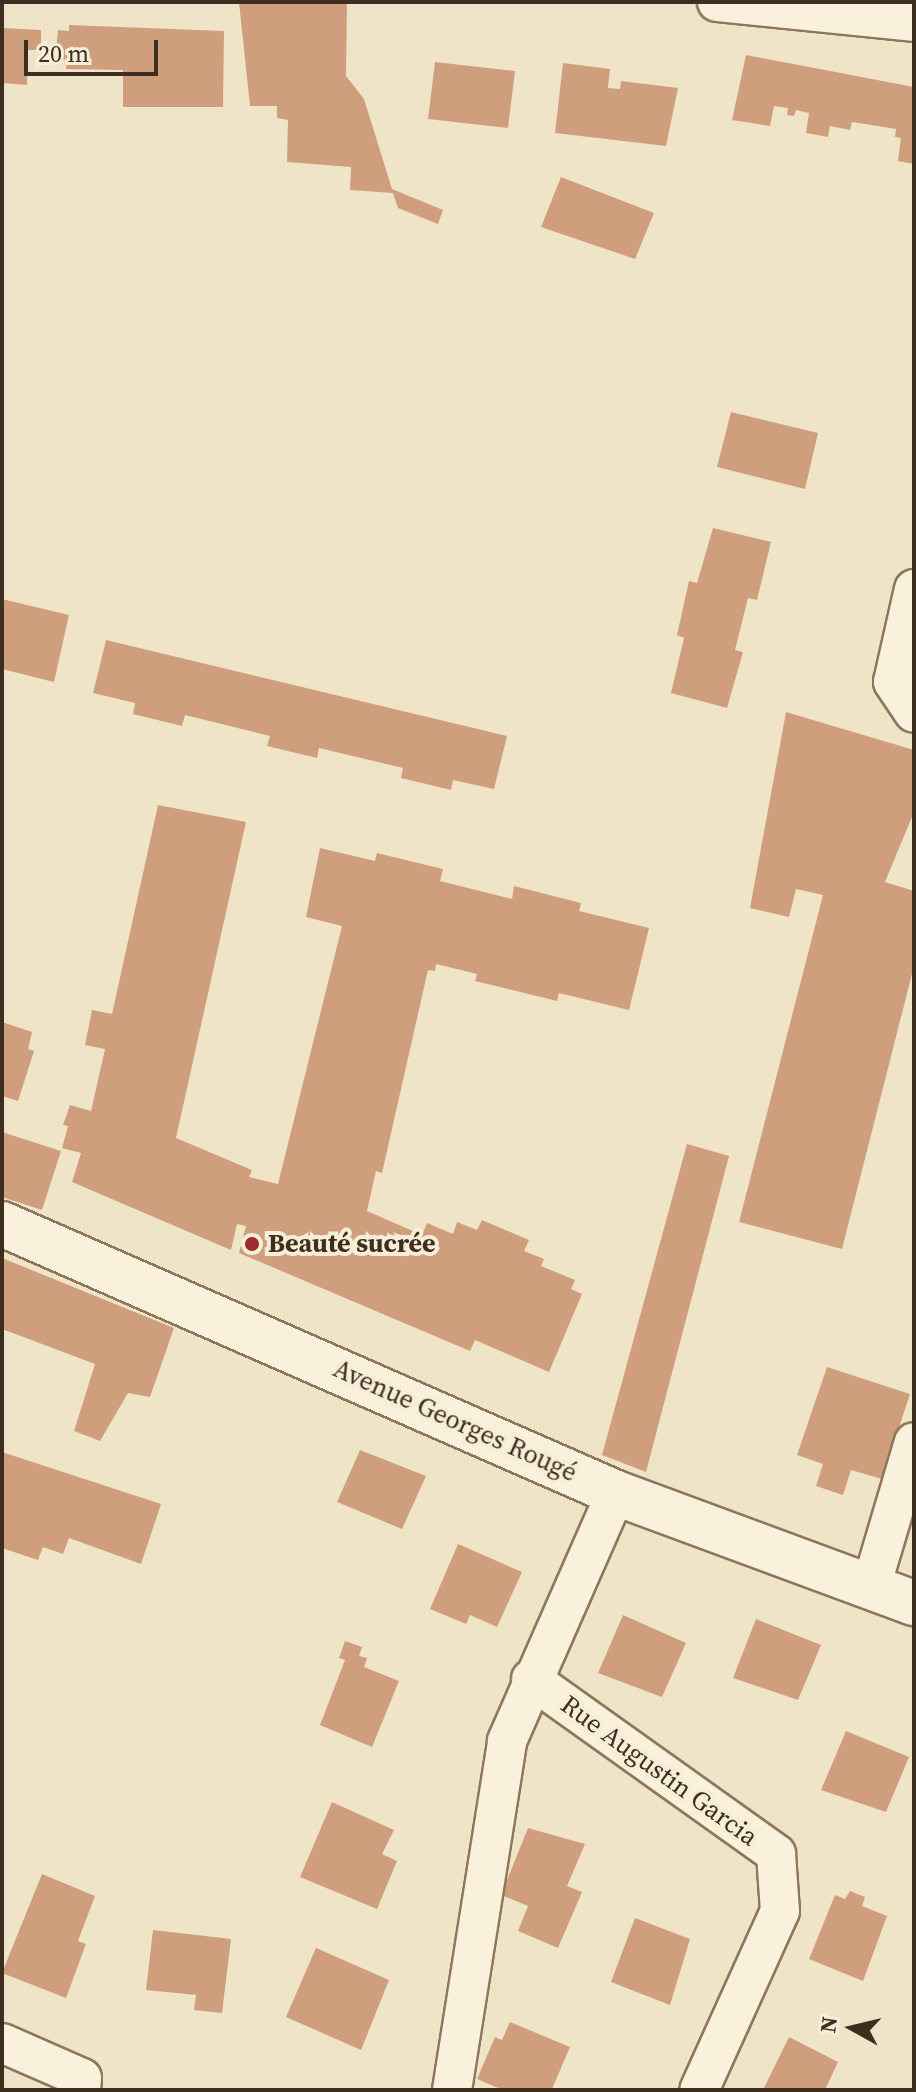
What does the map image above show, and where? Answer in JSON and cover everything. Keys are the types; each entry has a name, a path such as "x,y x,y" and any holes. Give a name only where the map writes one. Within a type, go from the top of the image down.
{"street":[{"path":"717,2 914,22"},
{"path":"914,589 893,682 914,713"},
{"name":"Avenue Georges Rougé","path":"2,1224 616,1493 914,1603"},
{"path":"871,1587 914,1442"},
{"name":"Rue Augustin Garcia","path":"452,2090 507,1741 531,1679 616,1493"},
{"name":"Rue Augustin Garcia","path":"531,1679 776,1854 780,1911 699,2090"},
{"path":"2,2043 82,2078 81,2090"}],"building":[{"path":"239,2 347,2 346,76 364,99 392,189 443,210 438,224 398,208 393,193 350,190 351,167 287,162 288,120 277,118 277,106 250,106"},
{"path":"69,25 224,31 223,107 123,107 123,70 66,69 67,60 55,59 58,30 69,31"},
{"path":"2,28 41,30 41,50 28,50 27,85 2,83"},
{"path":"746,55 914,87 914,164 898,161 901,138 895,137 896,129 852,122 850,130 830,126 828,137 806,133 809,113 796,110 794,116 787,115 788,108 774,106 770,126 732,120"},
{"path":"435,62 515,71 508,128 428,119"},
{"path":"563,63 610,69 608,88 620,89 621,81 678,88 666,146 555,133"},
{"path":"561,177 654,213 635,259 541,227"},
{"path":"731,412 818,433 805,489 717,467"},
{"path":"713,528 771,542 757,600 748,598 735,650 743,652 727,708 671,693 684,638 677,635 689,581 697,583"},
{"path":"2,599 69,615 54,682 2,669"},
{"path":"106,640 507,736 494,789 453,780 451,790 401,778 403,768 319,748 317,758 267,746 270,736 185,715 182,726 133,714 135,703 93,693"},
{"path":"786,712 914,750 914,812 885,882 914,891 914,966 842,1249 739,1222 823,895 796,889 789,917 750,908"},
{"path":"158,805 246,822 176,1138 252,1170 249,1177 278,1184 342,926 306,917 320,848 375,861 377,853 443,869 440,881 512,899 514,886 581,903 579,911 649,928 629,1010 559,993 557,1001 475,981 477,974 436,964 435,971 428,970 382,1173 376,1171 367,1211 422,1235 427,1223 453,1234 457,1222 477,1230 482,1220 529,1240 524,1251 544,1259 541,1266 575,1280 571,1289 582,1294 549,1372 475,1340 470,1351 239,1253 246,1226 237,1224 231,1250 72,1182 81,1153 62,1148 68,1126 63,1125 70,1105 91,1111 105,1049 85,1045 92,1010 112,1014"},
{"path":"2,1022 32,1032 28,1049 34,1051 18,1101 2,1096"},
{"path":"2,1132 61,1151 42,1210 2,1197"},
{"path":"687,1144 729,1156 646,1472 602,1455"},
{"path":"2,1258 174,1328 150,1397 128,1393 100,1441 74,1431 95,1364 2,1329"},
{"path":"827,1367 910,1394 882,1479 851,1470 843,1495 816,1486 823,1464 797,1455"},
{"path":"360,1450 426,1476 402,1529 337,1502"},
{"path":"2,1452 161,1504 141,1564 69,1538 63,1554 43,1547 38,1560 2,1548"},
{"path":"458,1544 522,1572 497,1627 470,1615 466,1624 430,1609"},
{"path":"623,1615 686,1643 662,1697 598,1673"},
{"path":"756,1619 821,1645 798,1700 733,1678"},
{"path":"345,1641 362,1647 359,1656 367,1658 364,1667 399,1681 372,1747 320,1725 345,1660 339,1658"},
{"path":"846,1731 909,1757 886,1812 821,1790"},
{"path":"332,1802 394,1830 382,1854 397,1861 377,1909 300,1877"},
{"path":"528,1828 585,1844 567,1886 582,1892 558,1948 518,1931 528,1906 501,1895"},
{"path":"42,1874 95,1896 78,1941 86,1944 66,1998 2,1973"},
{"path":"850,1891 865,1897 862,1906 887,1916 863,1981 809,1959 835,1895 845,1899"},
{"path":"635,1918 690,1939 670,2005 611,1982"},
{"path":"153,1930 231,1939 222,2013 194,2010 196,1995 146,1990"},
{"path":"316,1948 389,1980 361,2050 286,2017"},
{"path":"510,2022 570,2047 552,2089 503,2090 477,2079 495,2037 502,2040"},
{"path":"789,2037 838,2062 825,2090 763,2090"}],"place":[{"name":"Beauté sucrée","path":"252,1244"}]}
